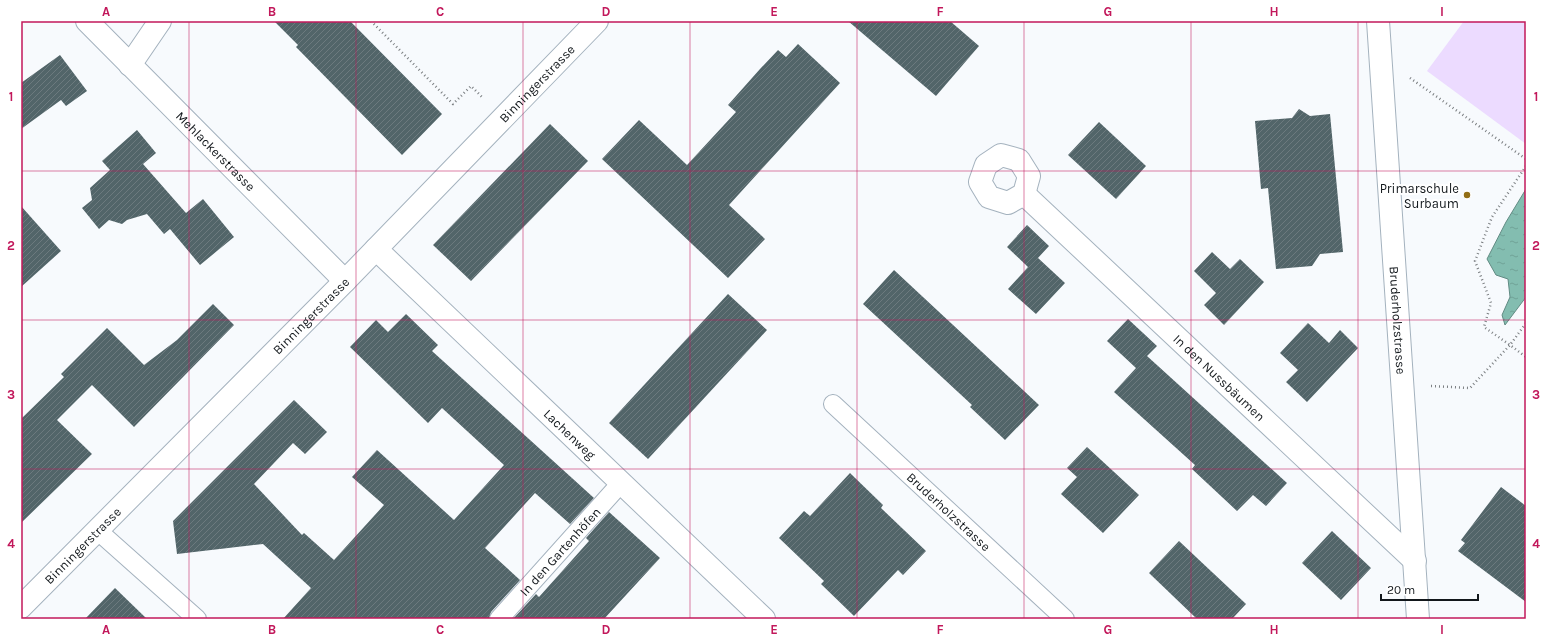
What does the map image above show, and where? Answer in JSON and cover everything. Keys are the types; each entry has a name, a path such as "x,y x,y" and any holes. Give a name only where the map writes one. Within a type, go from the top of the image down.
{"street":[{"name":"Mehlackerstrasse","path":"87,21 344,281"},
{"path":"130,65 160,21"},
{"name":"Binningerstrasse","path":"21,607 376,249 597,21"},
{"name":"Bruderholzstrasse","path":"1378,21 1418,619"},
{"name":"In den Nussbäumen","path":"1024,194 1415,561"},
{"name":"Lachenweg","path":"376,249 764,619"}],"lane":[{"name":"Bruderholzstrasse","path":"833,404 1065,619"},
{"name":"In den Gartenhöfen","path":"499,619 621,483"},
{"path":"97,530 197,619"}],"path":[{"path":"371,21 453,104 471,86 503,118"},
{"path":"1380,56 1526,159"},
{"path":"1526,166 1492,217 1475,261 1492,303 1484,327 1526,357"},
{"path":"1402,384 1470,388 1510,345 1526,323"}],"shaded area":[{"path":"1464,21 1526,21 1526,144 1427,71"}],"water":[{"path":"1526,189 1526,297 1505,325 1502,315 1510,297 1508,279 1496,275 1487,259 1506,222"}],"building":[{"path":"274,21 350,21 442,114 402,155 296,47 298,45"},
{"path":"848,21 950,21 979,46 936,96"},
{"path":"798,44 840,83 729,205 765,239 728,278 602,159 639,120 687,165 736,112 728,105 760,69 778,50 786,57"},
{"path":"60,55 87,91 66,106 61,100 21,129 21,83"},
{"path":"1299,109 1310,116 1330,114 1343,252 1320,254 1312,266 1276,269 1268,188 1261,189 1255,121 1292,118"},
{"path":"1099,122 1146,166 1116,199 1068,155"},
{"path":"550,124 588,161 471,281 433,245"},
{"path":"137,130 156,153 143,164 186,213 203,199 234,237 200,265 170,229 164,234 147,214 127,220 122,224 109,220 99,229 82,208 92,200 90,188 110,170 102,161"},
{"path":"21,206 61,251 21,287"},
{"path":"1027,225 1049,246 1038,258 1065,283 1036,314 1008,289 1028,267 1007,247"},
{"path":"1212,252 1230,269 1240,259 1264,282 1224,325 1204,305 1216,293 1194,271"},
{"path":"894,270 1039,405 1005,440 970,407 972,405 863,304"},
{"path":"728,294 767,330 648,459 609,423"},
{"path":"213,304 234,325 134,427 92,385 57,420 92,454 21,523 21,419 64,377 61,374 107,328 144,365 177,340"},
{"path":"406,314 438,345 432,351 594,498 570,524 535,493 485,548 520,580 491,612 489,619 283,619 311,588 263,544 177,554 173,521 294,400 327,432 305,454 293,443 254,484 302,535 304,533 334,560 384,505 352,477 377,450 454,520 504,465 442,408 428,423 350,347 376,320 388,332"},
{"path":"1128,319 1157,346 1147,356 1287,483 1266,506 1253,495 1237,511 1192,469 1195,465 1114,392 1136,368 1107,341"},
{"path":"1308,323 1329,343 1340,330 1358,348 1307,402 1286,382 1298,370 1280,353"},
{"path":"1087,447 1139,495 1103,533 1061,494 1077,477 1067,468"},
{"path":"850,473 883,505 881,508 926,551 903,575 898,570 854,616 821,584 824,581 779,538 804,511 810,516"},
{"path":"1501,487 1526,506 1526,602 1458,551 1465,543 1461,540"},
{"path":"609,512 660,558 604,619 513,619 536,594 539,597 589,541 586,538"},
{"path":"1332,531 1371,568 1341,600 1302,563"},
{"path":"1179,541 1246,604 1232,619 1197,619 1149,573"},
{"path":"115,588 147,619 85,619"}],"place":[{"name":"Primarschule Surbaum","path":"1467,195"}]}
